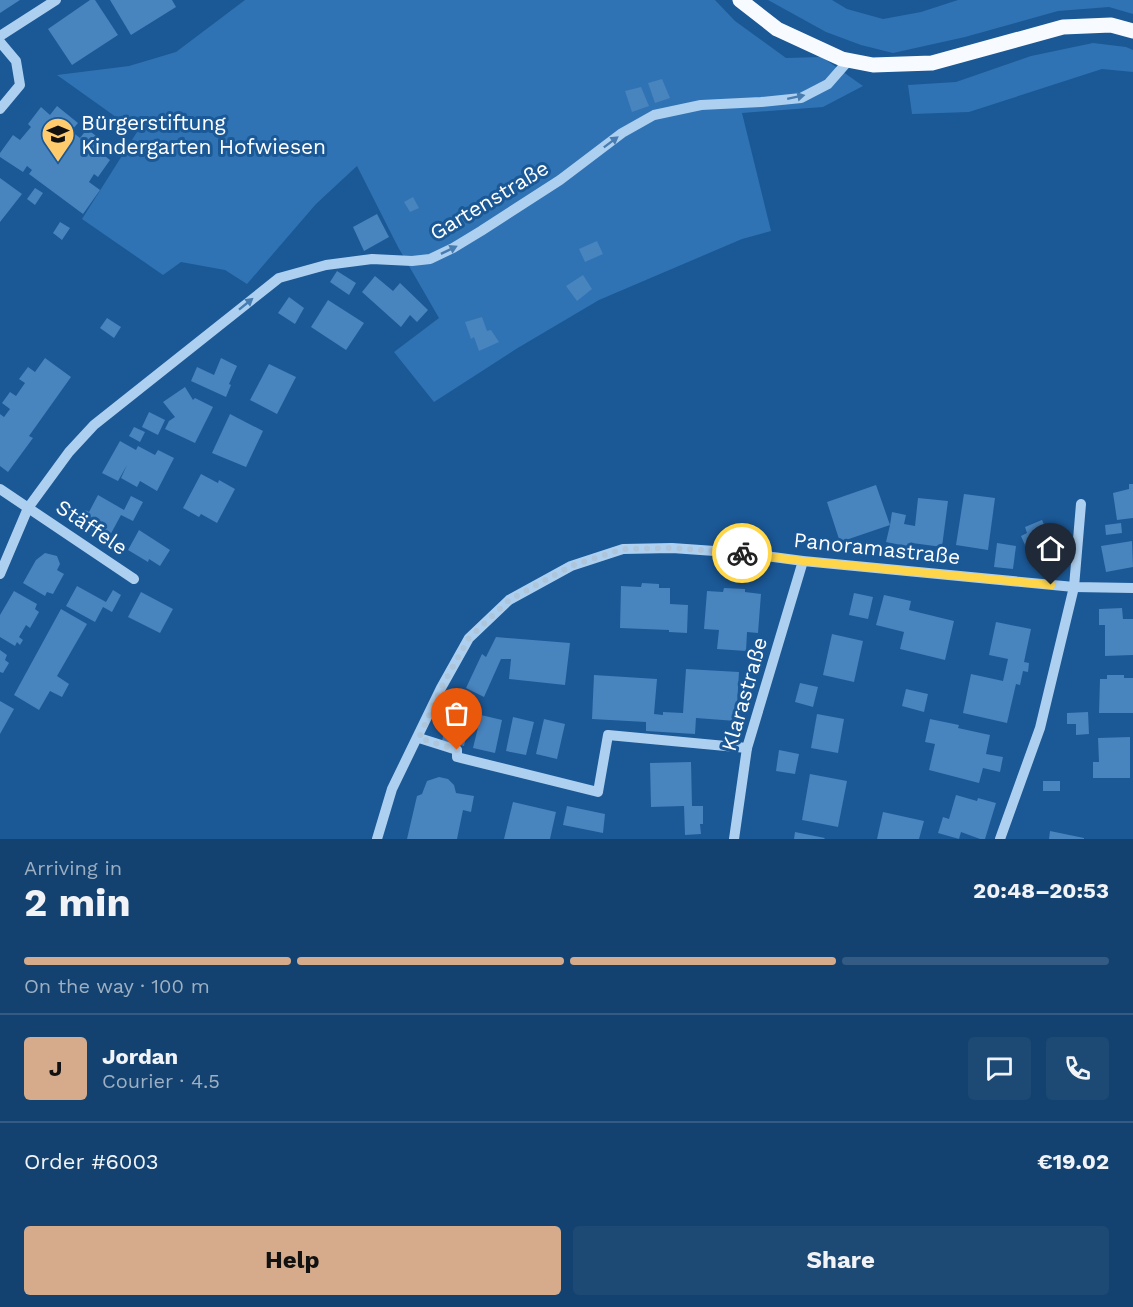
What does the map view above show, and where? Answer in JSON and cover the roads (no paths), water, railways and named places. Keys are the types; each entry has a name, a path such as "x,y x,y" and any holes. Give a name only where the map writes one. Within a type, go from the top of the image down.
{"main road":[{"path":"740,0 777,29 849,60 873,65 932,63 1063,27 1112,25 1133,31"}],"street":[{"path":"0,36 56,0"},
{"path":"0,42 16,61 20,85 0,109"},
{"name":"Gartenstraße","path":"0,574 28,508 69,452 94,425 279,278 326,265 372,260 430,259 453,248 560,180 622,133 654,115 701,105 801,98 828,84 849,60"},
{"name":"Stäffele","path":"0,489 134,579"},
{"path":"1000,839 1040,728 1074,587 1081,504"},
{"name":"Panoramastraße","path":"377,839 392,789 419,738 441,688 469,638 509,600 571,566 623,549 672,548 743,553 803,561 1074,587 1133,588"},
{"name":"Klarastraße","path":"734,839 747,748 803,561"},
{"path":"419,738 457,750 456,757 598,792 608,735 747,748"}],"place":[{"name":"Bürgerstiftung Kindergarten Hofwiesen","path":"58,163"}]}
